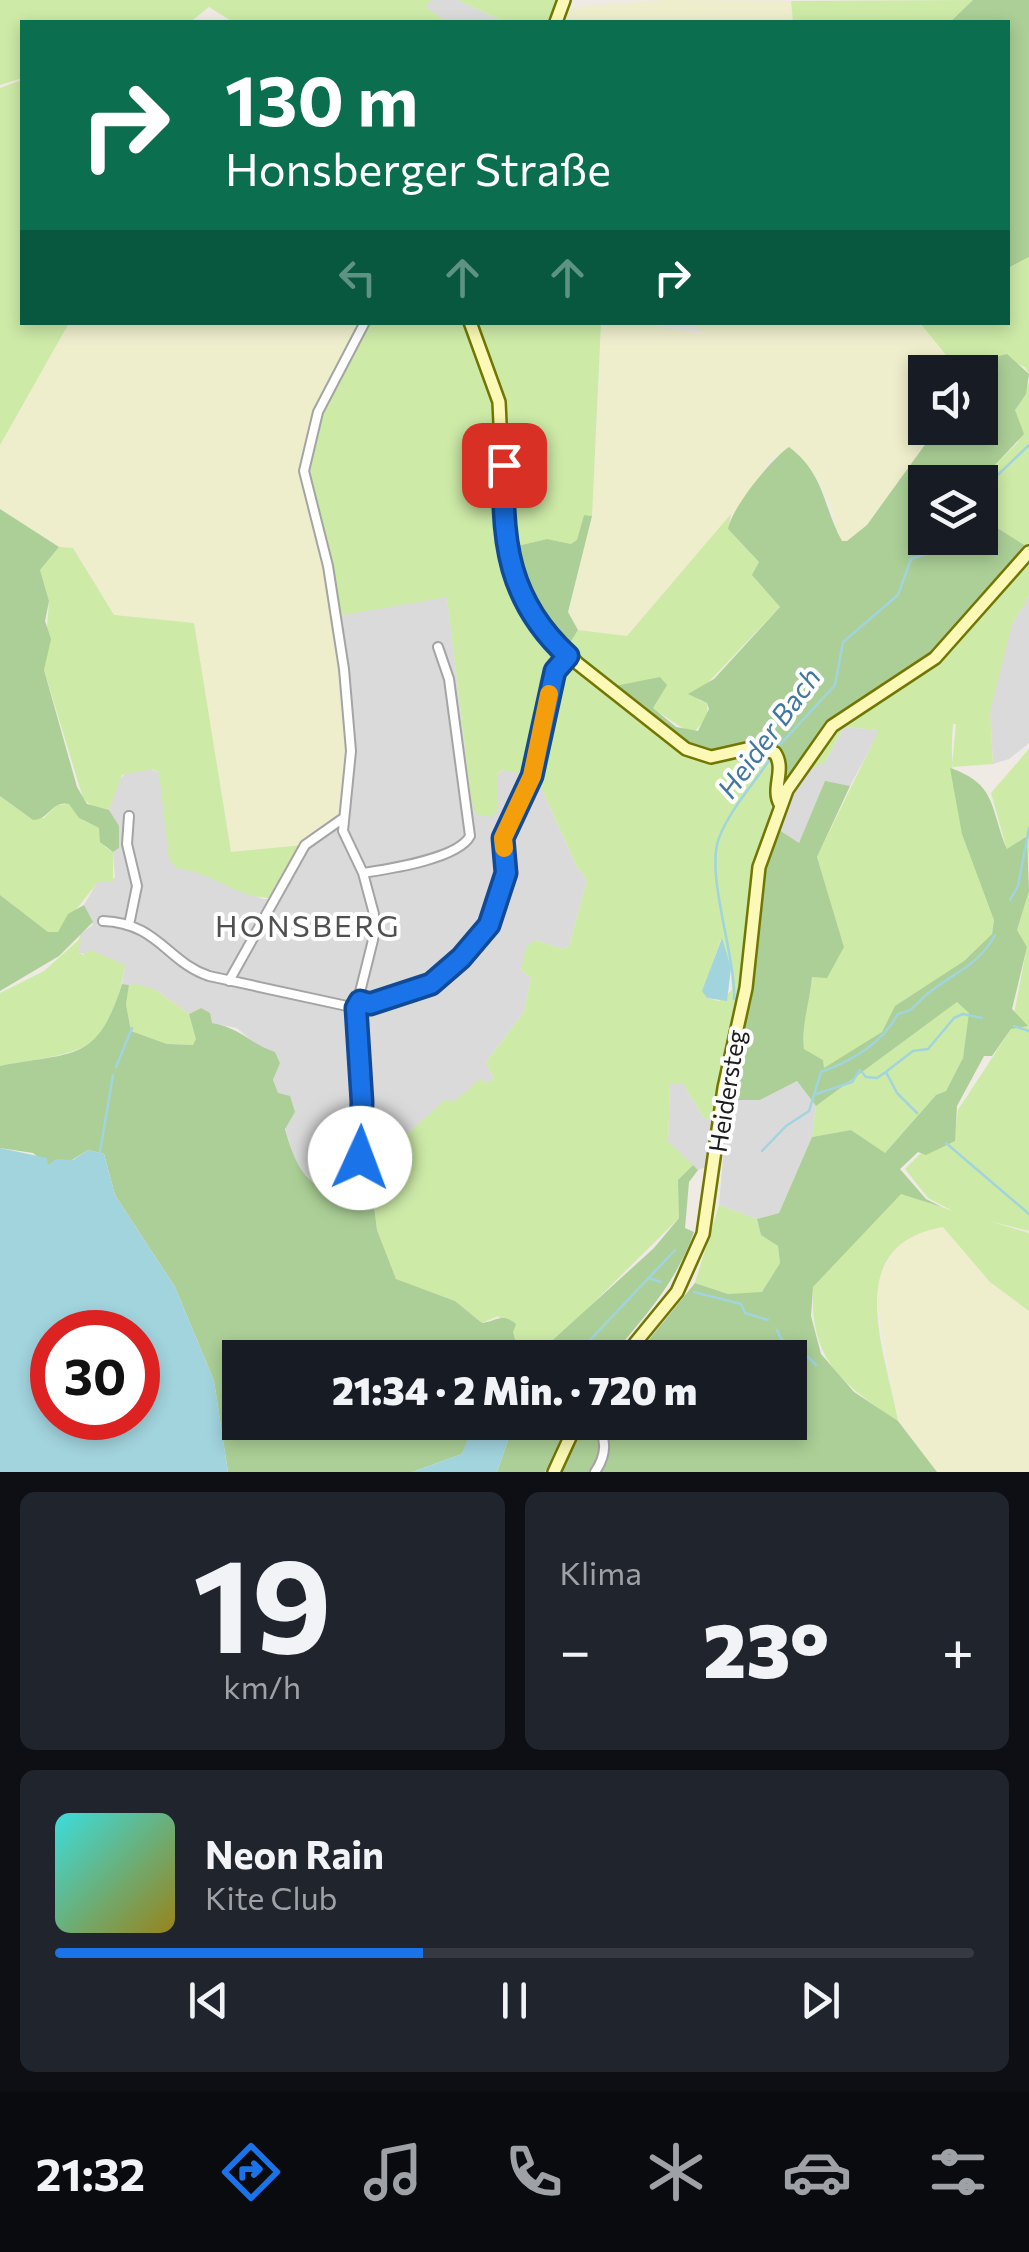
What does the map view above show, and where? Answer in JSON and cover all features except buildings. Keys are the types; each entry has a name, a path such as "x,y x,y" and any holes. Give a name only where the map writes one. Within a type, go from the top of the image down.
{"main road":[{"path":"471,325 499,402 503,524 512,577 533,619 568,656 686,748 711,758 755,747 774,752 780,762 776,795 780,804"},
{"path":"780,804 802,764 832,726 935,658 1029,552"},
{"name":"Heidersteg","path":"638,1340 677,1292 703,1234 724,1088 746,988 759,867 780,804"},
{"path":"554,1472 569,1440"}],"street":[{"path":"360,1158 362,1102 356,1014 374,927 363,873 347,848 342,819 351,752 344,668 325,550 304,472 318,412 363,325"},
{"path":"363,873 446,853 468,842 471,822 454,708 447,666 438,647"},
{"path":"103,920 129,925 162,941 194,971 347,1006 360,1001 370,1004 431,984 461,958 489,925 506,873 503,838 532,776 555,671 568,656"},
{"path":"128,816 127,844 137,886 129,925"},
{"path":"229,981 305,845 342,819"},
{"path":"595,1472 604,1450 602,1440"}],"shaded area":[{"path":"431,0 458,0 501,20 444,20 425,7"},
{"path":"447,596 471,798 502,770 535,774 577,867 587,880 569,946 562,949 536,940 521,970 531,978 524,1012 486,1062 494,1079 487,1083 480,1079 454,1103 445,1101 387,1151 368,1151 370,1174 351,1178 342,1191 333,1192 307,1179 293,1158 273,1080 280,1063 275,1052 258,1047 237,1028 212,1023 201,1008 189,1014 154,989 122,984 125,965 77,952 80,934 93,925 84,905 98,881 115,878 113,852 119,848 109,810 120,779 127,772 150,768 159,773 164,799 195,870 262,899 275,899 305,846 343,818 338,616"},
{"path":"1029,596 1029,743 1009,759 993,764 990,712 998,668 1012,624"},
{"path":"844,727 880,730 850,786 825,782 799,844 779,830 781,809 805,761 825,762"},
{"path":"797,1081 816,1106 812,1137 779,1213 757,1219 719,1205 728,1100 760,1100"},
{"path":"670,1084 683,1084 704,1118 716,1121 709,1166 698,1170 668,1143"}],"green space":[{"path":"0,0 431,0 426,7 444,20 230,20 209,7 193,20 20,20 20,79 0,85"},
{"path":"458,0 562,0 554,20 501,20"},
{"path":"666,0 791,1 793,20 559,20 564,8"},
{"path":"973,0 952,20 793,20 791,1"},
{"path":"973,0 1029,0 1029,257 1010,267 1010,20 952,20"},
{"path":"20,81 20,325 68,325 0,445 0,88"},
{"path":"1029,257 1029,374 1025,367 998,355 946,355 922,325 1010,325 1010,267"},
{"path":"68,325 362,325 317,410 302,454 304,492 320,534 342,669 349,751 340,816 304,845 231,853 194,623 114,615 74,548 59,547 0,509 0,445"},
{"path":"367,325 470,325 491,375 505,553 559,654 529,775 502,770 497,774 497,811 492,817 476,814 471,798 447,597 338,616 324,533 306,472 319,415"},
{"path":"474,325 601,325 592,516 584,515 577,541 571,544 547,539 509,548 506,437"},
{"path":"601,325 648,325 702,334 698,325 922,325 946,355 908,355 908,445 925,445 867,525 847,541 842,541 835,528 834,513 818,479 795,451 772,458 740,507 626,636 578,630 568,613 592,516"},
{"path":"1007,354 1029,374 1026,394 1015,410 1024,434 995,465 910,465 925,445 998,445 999,356"},
{"path":"1029,383 1029,548 998,528 996,465 1018,442 1015,409"},
{"path":"789,447 810,468 842,541 867,525 908,468 908,555 998,555 998,528 1029,548 935,658 847,715 780,804 780,770 765,749 702,756 610,687 660,677 667,685 653,708 676,727 698,731 709,709 707,703 688,694 714,679 780,607 752,575 759,562 728,529 744,497"},
{"path":"0,509 59,547 40,570 49,601 45,621 51,639 44,670 77,787 87,804 109,810 119,826 119,848 113,852 100,842 99,828 79,818 69,804 58,805 33,820 0,796"},
{"path":"731,514 728,529 759,562 753,576 780,607 701,690 699,700 707,703 708,717 692,734 652,708 656,700 645,682 610,687 579,654 566,649 578,630 627,636"},
{"path":"584,515 592,516 568,612 578,630 566,649 525,601 509,548 547,539 571,544 577,540"},
{"path":"59,547 73,548 114,615 194,623 231,852 304,845 272,898 247,894 176,868 169,859 159,773 153,769 122,775 109,810 95,809 83,798 44,670 49,601 40,570"},
{"path":"1029,554 1029,596 1012,624 990,712 993,764 953,767 963,823 994,918 992,934 964,961 896,1006 882,1032 824,1070 823,1060 804,1049 812,976 844,947 817,857 879,730 844,727 825,762 811,769 805,760","holes":["953,724 956,724 953,761"]},
{"path":"569,664 577,665 661,734 776,756 774,799 754,867 742,994 716,1121 704,1118 683,1084 670,1084 668,1142 693,1165 679,1180 679,1218 554,1340 515,1340 498,1316 482,1323 455,1301 396,1279 377,1230 368,1150 388,1151 445,1100 454,1102 480,1079 487,1083 494,1079 486,1062 524,1012 531,978 521,970 526,947 536,940 562,949 569,946 587,880 577,867 535,774 555,673","holes":["721,939 731,968 732,990 719,1001 707,998 703,991"]},
{"path":"1029,749 1029,859 1026,836 1007,850 991,793"},
{"path":"950,768 965,774 984,790 1007,849 1027,836 1029,891 1017,930 1027,947 1012,1009 1028,1026 1011,1029 992,1056 984,1056 957,1106 955,1141 926,1155 918,1152 900,1169 926,1199 942,1207 901,1194 813,1287 811,1316 821,1354 854,1392 898,1421 937,1472 597,1472 602,1440 807,1440 807,1340 649,1340 695,1283 728,1294 762,1292 780,1263 778,1246 761,1235 757,1219 779,1213 812,1137 851,1130 885,1153 936,1095 946,1091 963,1058 969,1013 957,1002 816,1106 797,1081 760,1100 728,1100 760,884 781,809 779,830 799,843 825,781 850,786 817,857 844,947 827,978 812,977 804,1049 823,1060 824,1068 882,1032 895,1006 964,961 992,934 994,920 962,834"},
{"path":"0,796 30,818 44,818 57,805 69,804 82,820 99,828 105,847 113,852 113,882 98,882 58,932 48,932 0,895"},
{"path":"1029,891 1029,1231 989,1221 1029,1233 1029,1311 990,1282 943,1227 911,1238 891,1255 880,1277 877,1304 879,1333 898,1421 861,1395 833,1367 817,1333 813,1287 901,1193 953,1211 928,1198 905,1169 920,1154 954,1141 958,1110 1011,1029 1027,947 1017,930"},
{"path":"0,895 48,932 58,932 68,914 84,905 93,922 59,956 0,991"},
{"path":"82,937 78,952 83,955 90,950 125,965 118,996 100,1034 71,1052 0,1066 0,993 44,971"},
{"path":"122,984 129,985 126,1004 131,1031 167,1044 193,1045 196,1039 189,1014 201,1008 210,1013 212,1023 275,1052 280,1063 273,1080 278,1093 290,1096 295,1112 285,1129 303,1172 319,1186 342,1191 351,1178 370,1174 377,1230 396,1279 455,1301 482,1323 511,1320 516,1324 515,1340 222,1340 222,1433 214,1381 175,1287 115,1195 104,1154 88,1150 72,1160 48,1165 33,1153 0,1148 0,1066 79,1049 92,1041 113,1010"},
{"path":"129,985 154,989 189,1014 197,1039 193,1045 167,1044 131,1031 126,1003"},
{"path":"957,1002 970,1013 963,1058 946,1091 936,1095 884,1154 851,1130 812,1137 816,1106"},
{"path":"693,1165 698,1170 689,1182 685,1228 694,1232 658,1299 625,1340 553,1340 654,1248 679,1218 678,1180"},
{"path":"719,1205 757,1219 761,1235 778,1246 780,1263 762,1293 728,1294 695,1283"},
{"path":"943,1227 990,1282 1029,1311 1029,1472 937,1472 898,1421 874,1287 895,1247 914,1232"},
{"path":"223,1440 468,1440 462,1454 412,1472 228,1472"},
{"path":"508,1440 560,1440 545,1472 497,1472"},
{"path":"569,1440 602,1440 604,1445 595,1472 554,1472"}],"water":[{"path":"722,938 731,968 727,1001 707,998 702,991"},
{"path":"0,1148 47,1158 48,1165 56,1159 73,1160 88,1150 104,1154 115,1195 175,1287 214,1381 228,1472 0,1472"},
{"path":"467,1440 508,1440 497,1472 412,1472 462,1454"}],"waterway":[{"name":"Heider Bach","path":"998,475 1029,445"},
{"name":"Heider Bach","path":"776,749 835,685 843,642 898,595 911,559 924,555"},
{"name":"Heider Bach","path":"734,999 716,853 729,817 772,756"},
{"path":"1010,900 1018,886 1029,828"},
{"path":"762,1151 786,1126 809,1111 821,1072 875,1042 898,1014 912,1008 974,961 995,935"},
{"path":"887,1071 913,1051 928,1049 954,1018 963,1014 982,1018"},
{"path":"1014,1026 1029,1031"},
{"path":"116,1067 132,1028"},
{"path":"816,1094 852,1082 860,1070 866,1077 877,1078 886,1072 897,1093 917,1113"},
{"path":"100,1152 113,1075"},
{"path":"946,1143 1029,1214"},
{"name":"Heider Bach","path":"590,1340 675,1250"},
{"path":"648,1278 661,1282"},
{"path":"694,1292 741,1304 745,1313 768,1320"},
{"path":"777,1330 783,1340"},
{"path":"808,1357 816,1365"}],"slow traffic":[{"path":"504,848 503,838 532,776 549,694"}],"district":[{"name":"HONSBERG","path":"308,927"}],"route":[{"path":"360,1158 358,1124 362,1102 356,1008 360,1001 370,1004 431,984 461,958 489,925 504,890 503,838 532,776 550,684 558,665 568,656 533,619 512,577 503,524 504,465"}]}
